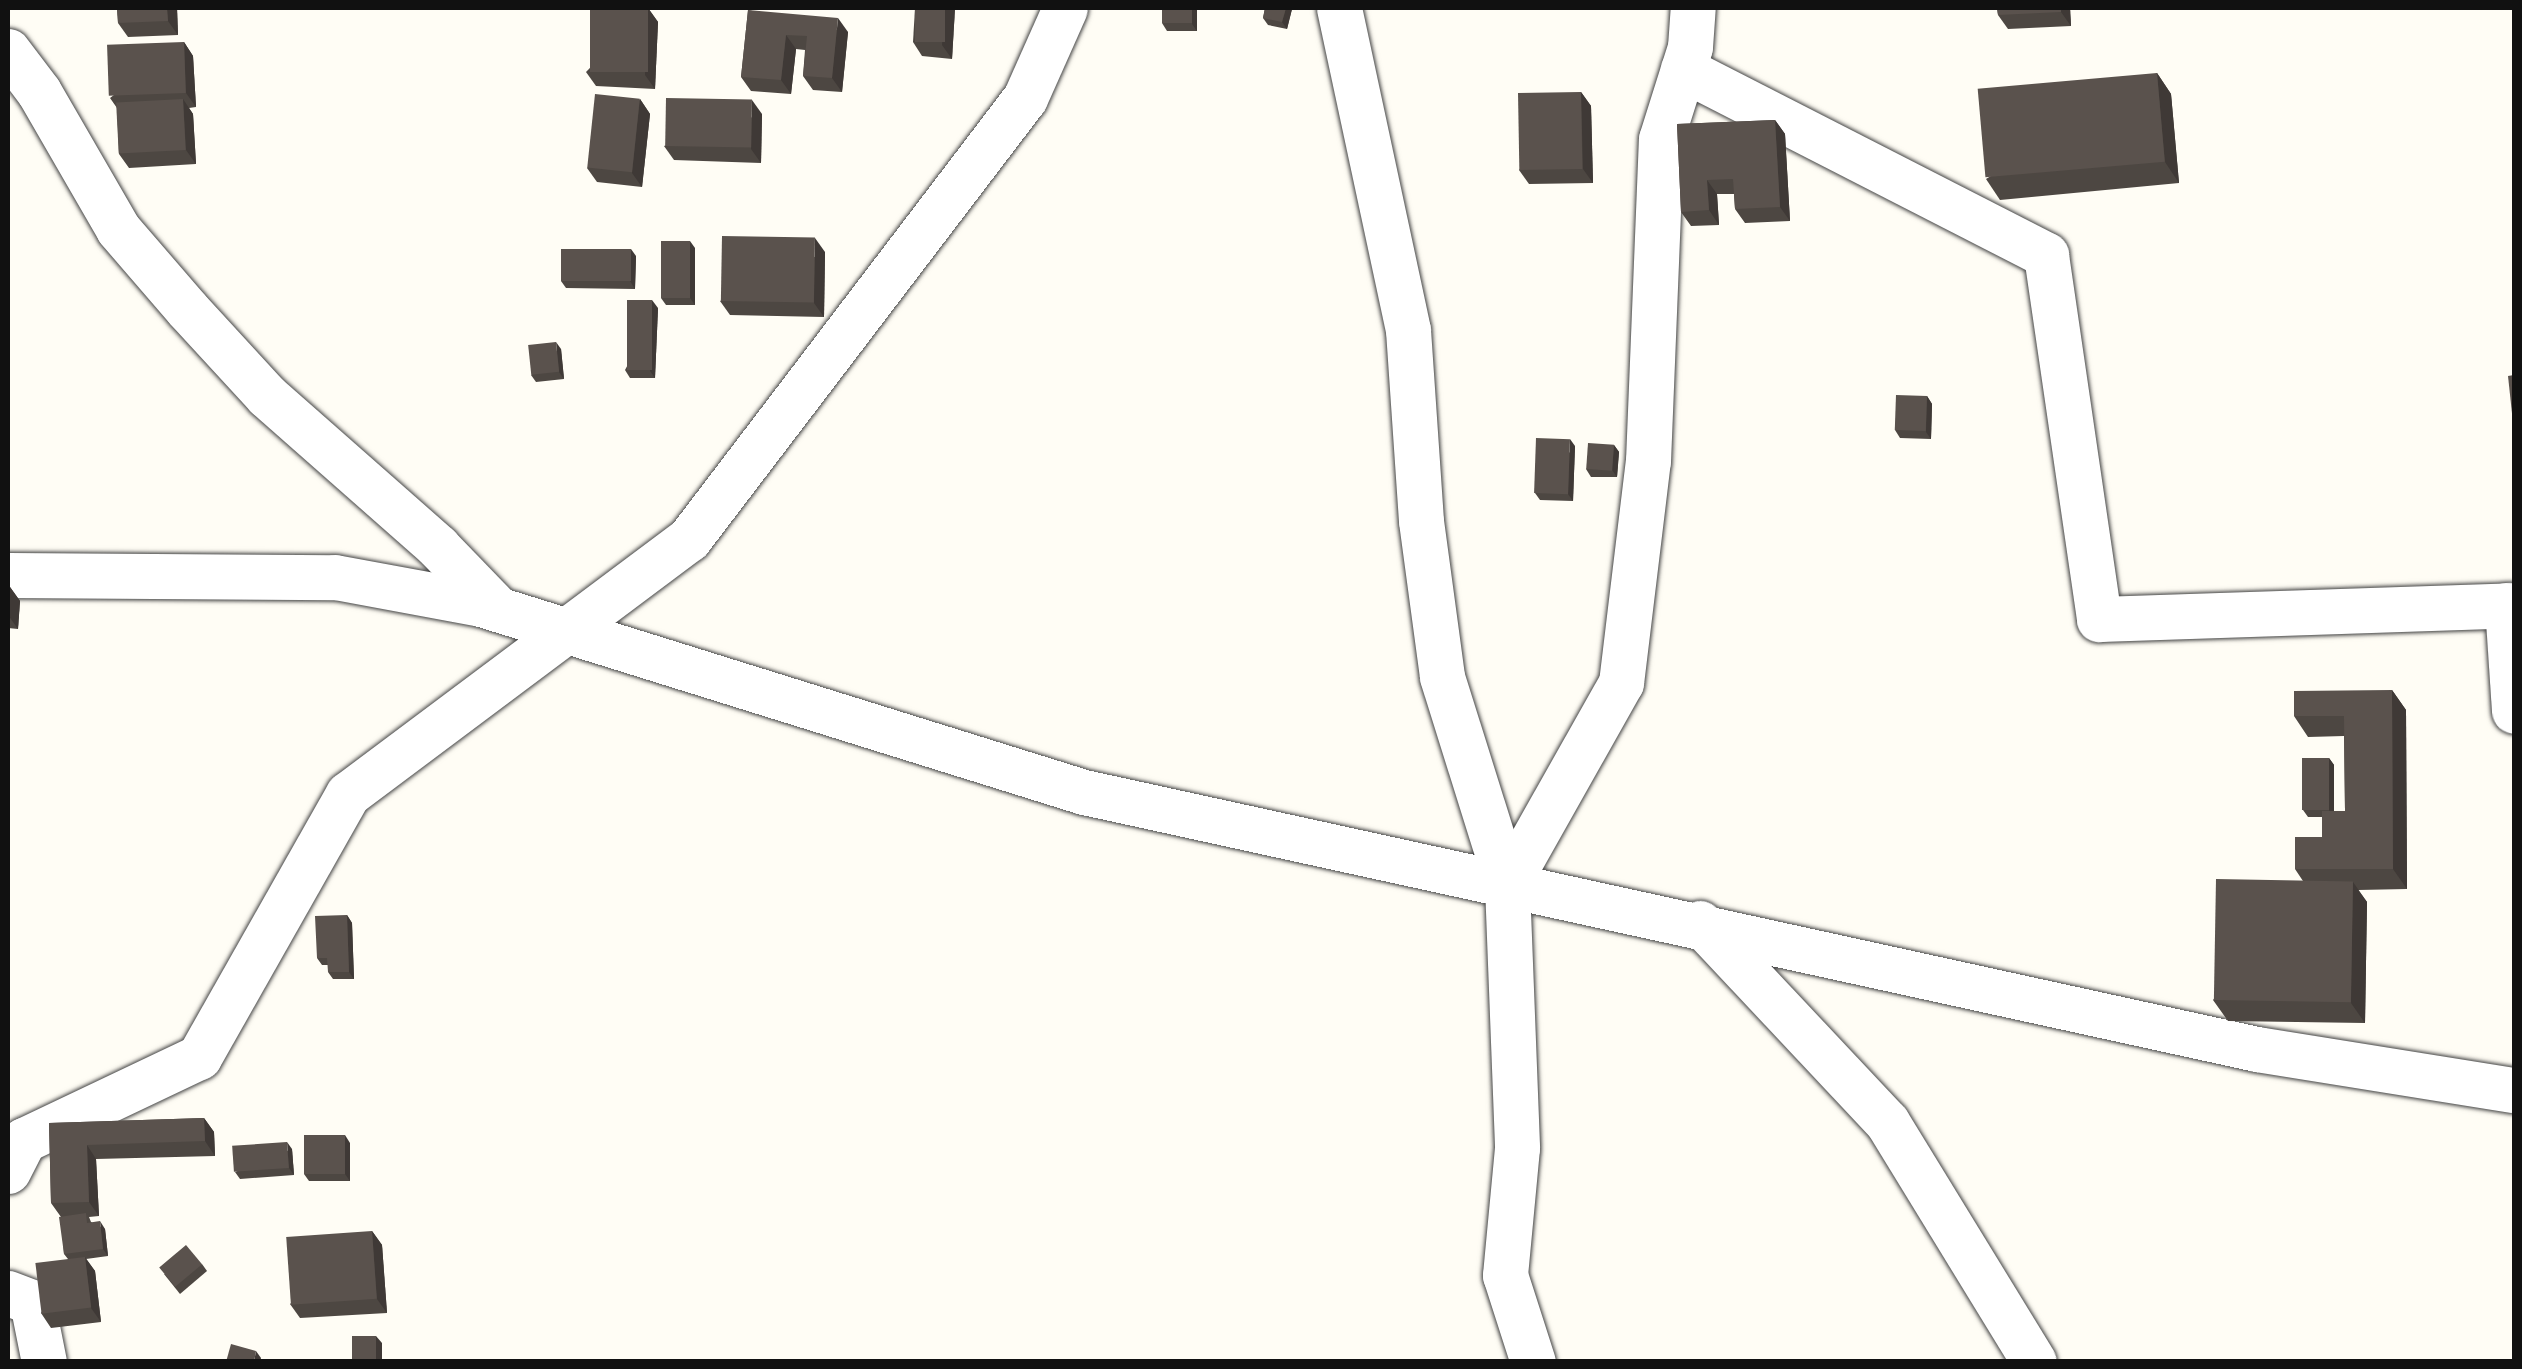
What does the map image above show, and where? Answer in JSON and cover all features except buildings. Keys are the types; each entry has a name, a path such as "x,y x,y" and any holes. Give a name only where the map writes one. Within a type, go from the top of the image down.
{"street":[{"path":"8,1172 24,1140 199,1057 348,794 689,539 1025,98 1065,8"},
{"path":"1339,8 1408,330 1421,521 1442,677 1507,885 1517,1148 1505,1275 1532,1362"},
{"path":"1507,885 1621,683 1648,461 1661,140 1683,69 1693,8"},
{"path":"8,52 39,92 118,229 187,309 267,396 438,547 496,608"},
{"path":"1683,69 2046,255 2099,619 2511,605 2514,711"},
{"path":"8,574 335,577 496,608 574,628 1084,792 2258,1049 2514,1090"},
{"path":"1700,924 1886,1122 2034,1362"},
{"path":"8,1293 32,1302 44,1362"}]}
